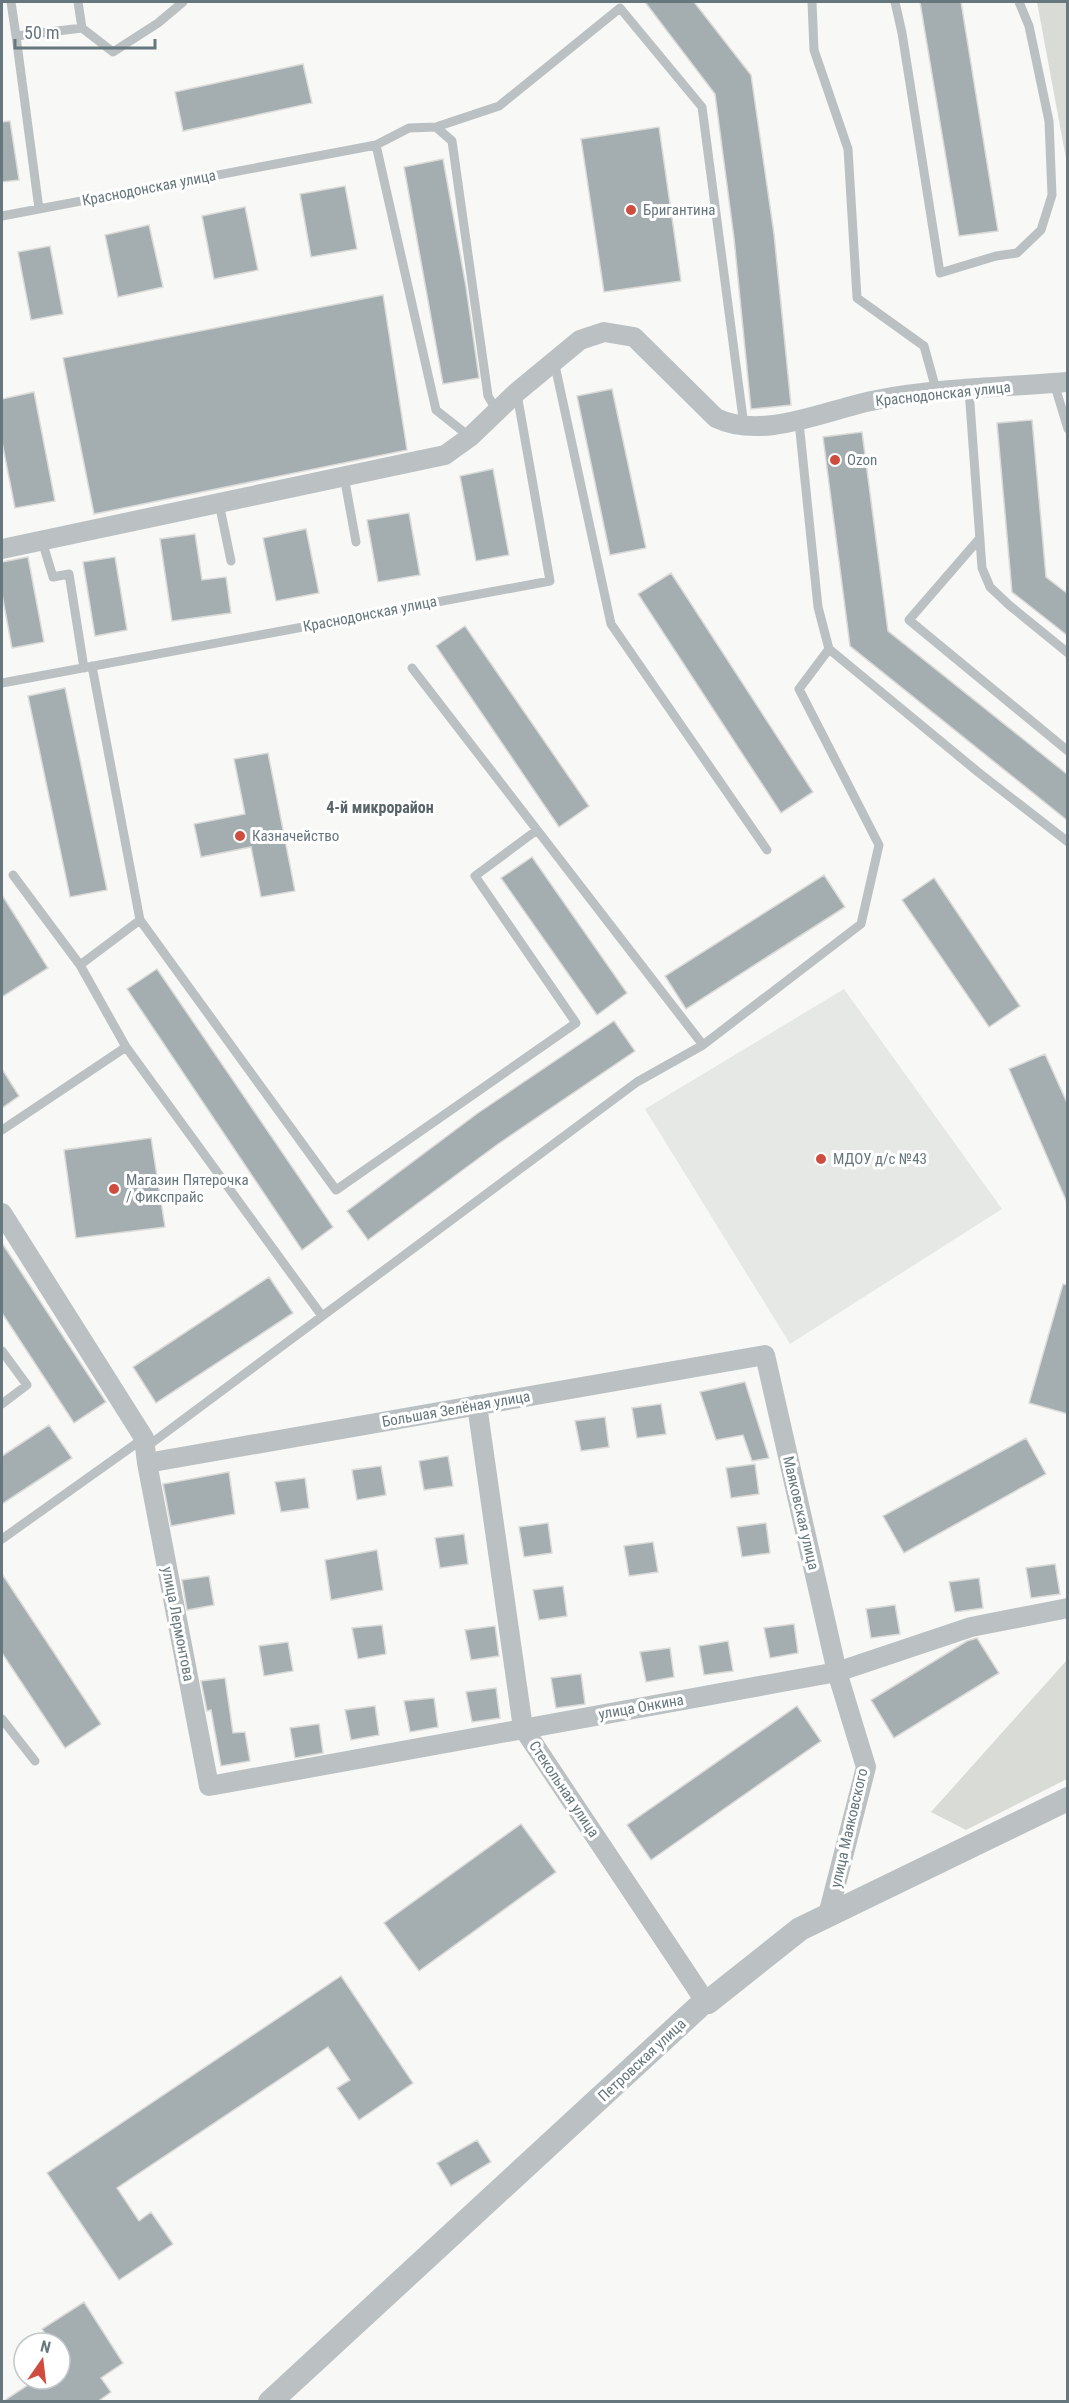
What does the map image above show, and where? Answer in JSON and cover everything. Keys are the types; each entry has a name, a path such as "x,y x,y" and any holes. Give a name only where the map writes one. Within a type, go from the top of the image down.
{"street":[{"name":"Краснодонская улица","path":"2,549 445,455 470,437 517,392 580,340 604,332 634,336 716,418 730,425 799,422 876,400 1061,382"},
{"path":"2,1213 146,1450"},
{"name":"Большая Зелёная улица","path":"146,1450 477,1405 765,1355"},
{"name":"Маяковская улица","path":"765,1355 837,1672"},
{"name":"Стекольная улица","path":"477,1405 524,1728 705,2001"},
{"name":"улица Лермонтова","path":"146,1450 209,1786"},
{"name":"улица Онкина","path":"209,1786 837,1672 971,1627 1068,1608"},
{"name":"улица Маяковского","path":"828,1915 866,1767 837,1672"},
{"name":"Петровская улица","path":"270,2402 705,2001 708,2002 800,1929 1068,1799"}],"lane":[{"path":"11,2 39,209"},
{"path":"78,2 82,28 113,52 158,23 183,2"},
{"path":"812,2 814,50 848,149 856,298 924,346 937,393"},
{"path":"895,2 902,33 940,273 996,256 1017,253 1041,230 1052,195 1049,121 1029,26 1019,2"},
{"path":"618,5 702,107 744,426"},
{"name":"Краснодонская улица","path":"2,216 376,145 409,128 436,127 499,105 618,5"},
{"path":"16,36 82,28"},
{"path":"436,127 452,141 488,396 497,411"},
{"path":"376,145 436,410 470,437"},
{"path":"555,361 611,624 767,850"},
{"path":"1061,382 1068,429"},
{"path":"969,390 982,568 990,587 1068,653"},
{"name":"Краснодонская улица","path":"2,683 550,581 517,392"},
{"path":"799,422 818,607 829,649 971,766 1068,842"},
{"path":"344,476 356,542"},
{"path":"219,503 231,561"},
{"path":"980,538 909,620 1068,751"},
{"path":"42,541 53,576 69,574 140,920 336,1190 576,1023 476,876 537,830"},
{"path":"2,1539 146,1450 637,1082 702,1045 861,924 879,845 799,689 829,649"},
{"path":"412,668 702,1045"},
{"path":"13,875 80,965 126,1047 322,1316"},
{"path":"80,965 140,920"},
{"path":"2,1131 126,1047"},
{"path":"2,1351 27,1386 2,1404"},
{"path":"2,1719 35,1761"}],"shaded area":[{"path":"1037,2 1067,2 1067,164"},
{"name":"МДОУ д/с №43","path":"844,989 1002,1209 790,1344 645,1109"},
{"path":"1067,1660 1067,1779 966,1830 931,1812"}],"building":[{"path":"645,2 694,2 751,75 774,234 791,405 751,409 734,238 715,94"},
{"path":"920,2 961,2 998,231 959,236"},
{"path":"303,64 312,103 183,131 175,92"},
{"path":"10,121 19,180 2,182 2,122"},
{"name":"Бригантина","path":"659,127 681,281 604,292 581,139"},
{"path":"443,159 466,287 479,378 443,384 404,167"},
{"path":"345,186 357,249 311,257 300,194"},
{"path":"245,207 258,270 214,279 202,216"},
{"path":"149,225 163,287 118,297 105,235"},
{"path":"50,246 63,314 31,320 18,252"},
{"path":"383,295 407,450 94,514 63,358"},
{"path":"612,389 646,548 610,555 577,396"},
{"path":"34,392 55,501 15,508 2,442 2,399"},
{"path":"1032,420 1046,577 1068,594 1068,636 1012,592 997,423"},
{"path":"862,432 888,631 1068,775 1068,821 850,646 823,437"},
{"path":"493,469 509,555 476,561 460,476"},
{"path":"409,513 420,575 378,582 367,520"},
{"path":"306,529 319,593 276,601 263,538"},
{"path":"195,534 202,580 226,577 231,613 172,621 160,539"},
{"path":"28,557 44,642 12,648 2,594 2,562"},
{"path":"115,557 127,630 95,636 83,562"},
{"path":"671,573 813,792 781,813 638,594"},
{"path":"465,626 589,806 559,827 436,646"},
{"path":"65,688 107,890 70,897 28,696"},
{"name":"Казначейство","path":"268,753 295,891 261,897 251,847 201,857 194,824 245,814 234,759"},
{"path":"532,857 627,993 597,1015 501,878"},
{"path":"824,875 845,907 686,1009 665,976"},
{"path":"934,878 1020,1006 989,1027 902,900"},
{"path":"2,895 48,968 2,997"},
{"path":"157,969 333,1227 302,1250 127,989"},
{"path":"614,1021 635,1051 498,1144 368,1240 347,1211 478,1113"},
{"path":"1045,1054 1068,1105 1068,1205 1009,1069"},
{"path":"2,1069 19,1096 2,1108"},
{"name":"Магазин Пятерочка / Фикспрайс","path":"151,1138 165,1227 76,1238 64,1150"},
{"path":"2,1243 106,1402 74,1423 2,1313"},
{"path":"269,1277 293,1313 156,1403 133,1367"},
{"path":"1063,1284 1068,1285 1068,1414 1029,1403"},
{"path":"745,1382 769,1458 752,1461 743,1435 716,1440 700,1392"},
{"path":"661,1404 666,1434 637,1438 632,1408"},
{"path":"605,1417 609,1447 581,1451 575,1421"},
{"path":"49,1425 72,1458 2,1504 2,1456"},
{"path":"1026,1438 1046,1474 904,1553 883,1516"},
{"path":"448,1456 453,1486 424,1490 419,1461"},
{"path":"755,1464 759,1494 731,1498 726,1468"},
{"path":"381,1466 386,1495 357,1500 352,1470"},
{"path":"229,1472 235,1514 171,1526 163,1484"},
{"path":"305,1478 309,1508 281,1512 275,1482"},
{"path":"548,1523 552,1553 524,1557 519,1527"},
{"path":"766,1523 770,1553 742,1557 737,1527"},
{"path":"464,1534 468,1564 440,1568 435,1538"},
{"path":"653,1542 658,1572 629,1576 624,1546"},
{"path":"377,1550 383,1590 331,1600 325,1560"},
{"path":"1055,1564 1060,1594 1031,1598 1026,1568"},
{"path":"2,1574 101,1724 65,1748 2,1653"},
{"path":"209,1576 214,1605 187,1610 182,1580"},
{"path":"979,1578 983,1608 955,1612 949,1582"},
{"path":"563,1586 567,1616 539,1620 533,1590"},
{"path":"895,1605 900,1634 871,1638 866,1609"},
{"path":"794,1624 798,1653 770,1658 764,1628"},
{"path":"382,1625 386,1654 358,1659 352,1628"},
{"path":"495,1626 499,1656 471,1660 465,1630"},
{"path":"977,1638 999,1673 894,1738 871,1700 967,1641"},
{"path":"728,1641 733,1671 704,1675 699,1646"},
{"path":"288,1642 293,1671 264,1676 259,1646"},
{"path":"670,1648 674,1677 646,1682 640,1652"},
{"path":"581,1674 585,1704 556,1708 551,1678"},
{"path":"225,1678 233,1733 245,1732 250,1761 221,1766 211,1710 207,1711 201,1681"},
{"path":"496,1688 500,1718 472,1722 466,1692"},
{"path":"434,1698 438,1727 410,1732 404,1701"},
{"path":"375,1706 379,1735 351,1740 345,1710"},
{"path":"797,1706 821,1741 651,1860 627,1825"},
{"path":"319,1724 323,1753 295,1758 290,1728"},
{"path":"521,1824 556,1872 419,1971 384,1923"},
{"path":"341,1976 413,2083 359,2120 337,2088 350,2080 328,2047 117,2188 139,2221 151,2212 173,2244 119,2280 47,2173"},
{"path":"477,2140 491,2162 451,2186 437,2163"},
{"path":"84,2302 123,2363 101,2378 111,2392 97,2402 2,2402 19,2391 72,2391 72,2331 43,2331 42,2329"}],"place":[{"name":"Бригантина","path":"631,210"},
{"name":"Ozon","path":"835,460"},
{"name":"Казначейство","path":"240,836"},
{"name":"МДОУ д/с №43","path":"821,1159"},
{"name":"Магазин Пятерочка / Фикспрайс","path":"114,1189"}],"district":[{"name":"4-й микрорайон","path":"380,807"}]}
